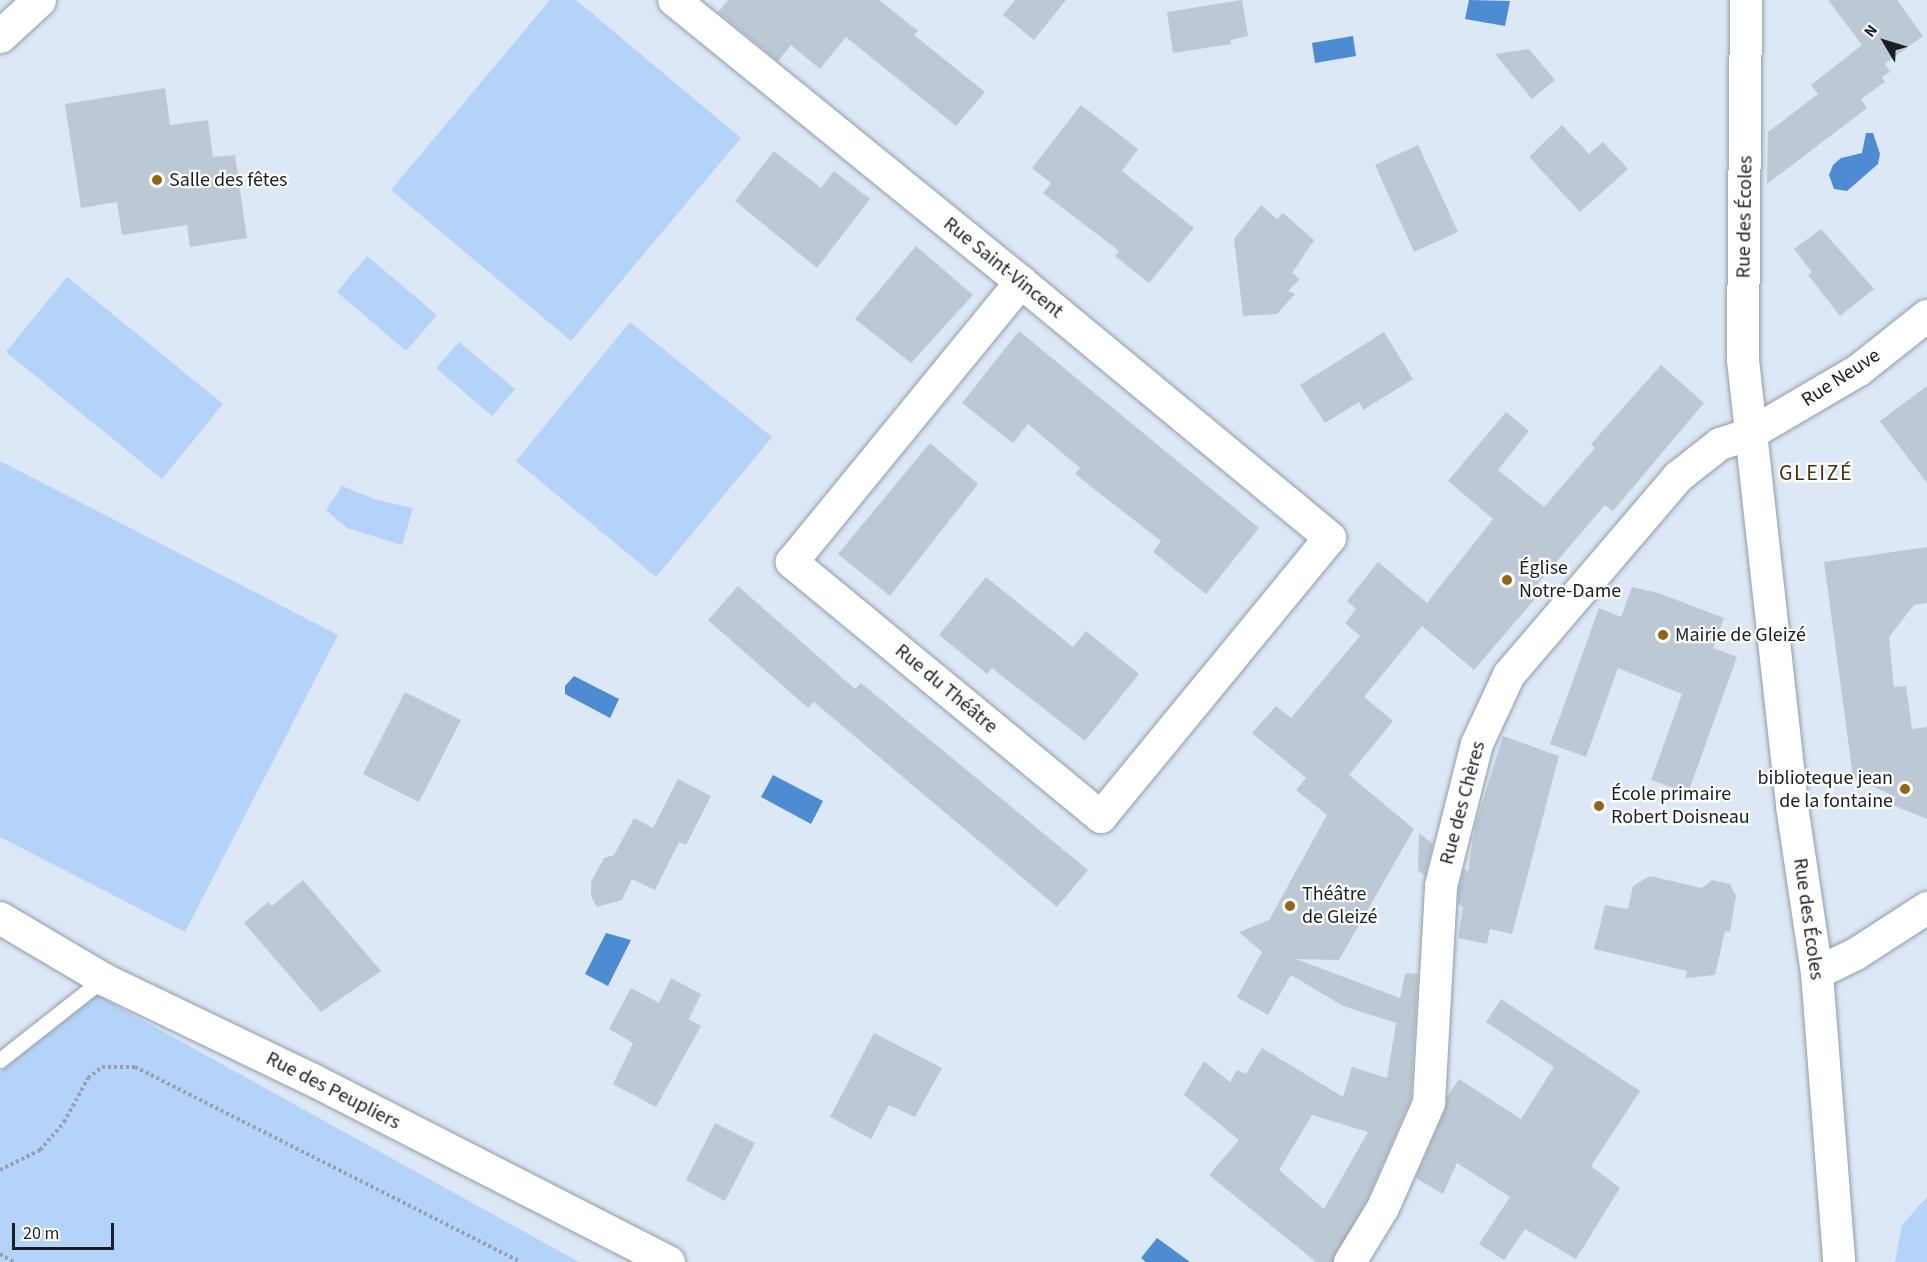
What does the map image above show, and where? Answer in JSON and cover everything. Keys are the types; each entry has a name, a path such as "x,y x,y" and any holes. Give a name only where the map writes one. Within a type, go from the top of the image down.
{"main road":[{"path":"0,36 39,0"}],"street":[{"name":"Rue Saint-Vincent","path":"674,0 1021,282 1330,538"},
{"name":"Rue des Écoles","path":"1746,0 1743,360 1750,434 1769,577 1792,806 1816,973 1845,1256"},
{"name":"Rue du Théâtre","path":"1021,282 792,562 1101,817 1330,538"},
{"name":"Rue Neuve","path":"1750,434 1859,370 1927,316"},
{"name":"Rue des Chères","path":"1350,1262 1383,1208 1429,1103 1441,886 1477,744 1509,675 1678,477 1720,444 1750,434"},
{"path":"1816,973 1856,954 1927,908"},
{"name":"Rue des Peupliers","path":"0,918 103,979 314,1080 669,1262"}],"lane":[{"path":"0,1060 103,979"}],"path":[{"path":"0,1170 40,1150 64,1122 88,1078 102,1067 135,1067 521,1262"},
{"path":"0,1254 14,1262"}],"shaded area":[{"path":"550,0 576,0 741,138 571,341 391,190"},
{"path":"367,256 437,315 406,351 337,292"},
{"path":"67,277 223,404 162,479 6,352"},
{"path":"630,322 772,437 656,577 516,461"},
{"path":"459,342 515,389 492,416 436,368"},
{"path":"0,461 338,635 185,932 0,837"},
{"path":"342,486 377,500 413,508 402,545 347,528 326,510"},
{"path":"97,995 579,1262 0,1262 0,1072"},
{"path":"1927,1197 1927,1262 1895,1262 1902,1225"}],"water":[{"path":"1469,0 1510,1 1505,26 1465,19"},
{"path":"1353,36 1356,56 1315,63 1312,43"},
{"path":"1866,133 1873,133 1880,154 1878,164 1847,191 1834,189 1829,175 1833,165 1841,158 1862,153"},
{"path":"574,676 619,699 610,718 565,694 565,686"},
{"path":"773,775 823,801 811,824 761,797"},
{"path":"606,933 631,940 608,986 585,974"},
{"path":"1157,1238 1190,1262 1146,1262 1141,1258"}],"building":[{"path":"728,0 879,0 918,31 914,35 985,92 956,126 846,37 820,69 791,45 778,61 718,12"},
{"path":"1015,0 1066,0 1034,40 1003,15"},
{"path":"1242,0 1248,36 1231,40 1231,44 1173,53 1167,12"},
{"path":"1828,0 1897,0 1923,36 1885,64 1890,72 1882,77 1885,82 1861,99 1867,108 1767,184 1768,132 1818,94 1811,85 1862,45"},
{"path":"1529,49 1555,80 1532,99 1495,54"},
{"name":"Salle des fêtes","path":"165,88 170,125 208,120 213,157 235,155 247,238 190,247 187,225 122,235 117,202 81,208 65,104"},
{"path":"1081,105 1138,149 1122,171 1194,228 1149,283 1115,256 1119,251 1043,193 1051,183 1032,168"},
{"path":"1562,125 1589,154 1603,142 1628,169 1580,212 1529,157"},
{"path":"1418,145 1458,232 1414,252 1375,165"},
{"path":"774,151 821,188 834,171 870,199 817,268 735,201"},
{"path":"1261,205 1277,219 1283,213 1314,240 1292,273 1300,279 1288,291 1295,294 1277,314 1243,316 1234,239"},
{"path":"1821,229 1874,289 1840,316 1808,275 1812,272 1794,249"},
{"path":"916,246 973,295 911,363 855,319"},
{"path":"1019,331 1259,528 1206,594 1153,552 1161,541 1075,474 1080,468 1028,424 1013,443 962,403"},
{"path":"1384,332 1413,379 1363,410 1359,402 1325,423 1300,385"},
{"path":"1661,365 1704,403 1613,511 1605,505 1534,588 1540,593 1474,670 1422,626 1364,697 1393,721 1349,775 1414,829 1339,960 1296,959 1400,998 1405,973 1418,974 1411,1099 1367,1200 1332,1262 1316,1262 1209,1175 1239,1140 1184,1095 1204,1061 1230,1082 1237,1070 1246,1074 1262,1048 1343,1097 1352,1067 1387,1078 1396,1023 1343,1006 1291,975 1268,1015 1237,997 1262,952 1239,932 1269,920 1327,815 1296,790 1306,778 1252,733 1276,706 1291,718 1360,636 1345,623 1356,609 1347,601 1378,562 1427,603 1493,519 1448,481 1506,412 1529,431 1498,470 1544,507 1595,448 1591,444","holes":["1312,1115 1368,1132 1324,1209 1279,1170"]},
{"path":"1927,386 1927,483 1880,421"},
{"path":"930,443 978,484 890,596 838,554"},
{"path":"1927,547 1927,603 1914,605 1889,637 1894,687 1906,686 1912,729 1927,727 1927,819 1890,804 1896,797 1853,777 1824,562"},
{"path":"986,577 1073,647 1086,631 1139,674 1085,741 992,668 987,674 939,635"},
{"path":"738,586 855,689 861,683 1088,870 1057,907 814,702 808,708 708,620"},
{"path":"1632,587 1658,593 1724,618 1713,648 1737,657 1688,793 1651,780 1682,694 1618,668 1586,757 1550,744 1599,608 1621,617"},
{"path":"405,692 461,720 419,802 363,774"},
{"path":"1503,736 1559,756 1512,934 1490,929 1487,944 1458,938 1463,907 1458,903 1459,889 1464,869 1468,872 1475,826"},
{"path":"678,779 711,796 686,845 679,842 655,890 632,879 622,900 597,907 591,896 591,882 604,858 614,855 634,818 653,828"},
{"path":"1419,833 1433,844 1425,876 1418,870"},
{"path":"1650,876 1702,888 1712,880 1730,884 1736,896 1730,932 1725,931 1715,975 1686,978 1687,971 1594,949 1605,905 1628,909 1633,886"},
{"path":"303,880 381,971 321,1012 244,923 268,902 272,906"},
{"path":"671,978 701,994 689,1019 701,1026 656,1107 613,1084 633,1043 609,1029 631,988 659,1003"},
{"path":"1501,999 1640,1091 1591,1166 1620,1188 1576,1259 1525,1229 1504,1260 1479,1244 1510,1197 1457,1163 1443,1194 1416,1178 1445,1110 1447,1097 1459,1079 1521,1119 1554,1067 1486,1022"},
{"path":"874,1033 942,1068 915,1117 889,1105 871,1139 830,1117"},
{"path":"715,1123 755,1143 725,1201 686,1180"}],"place":[{"name":"Salle des fêtes","path":"157,180"},
{"name":"Église Notre-Dame","path":"1507,580"},
{"name":"Mairie de Gleizé","path":"1663,635"},
{"name":"biblioteque jean de la fontaine","path":"1905,789"},
{"name":"École primaire Robert Doisneau","path":"1599,806"},
{"name":"Théâtre de Gleizé","path":"1290,906"}],"district":[{"name":"GLEIZÉ","path":"1816,474"}]}
